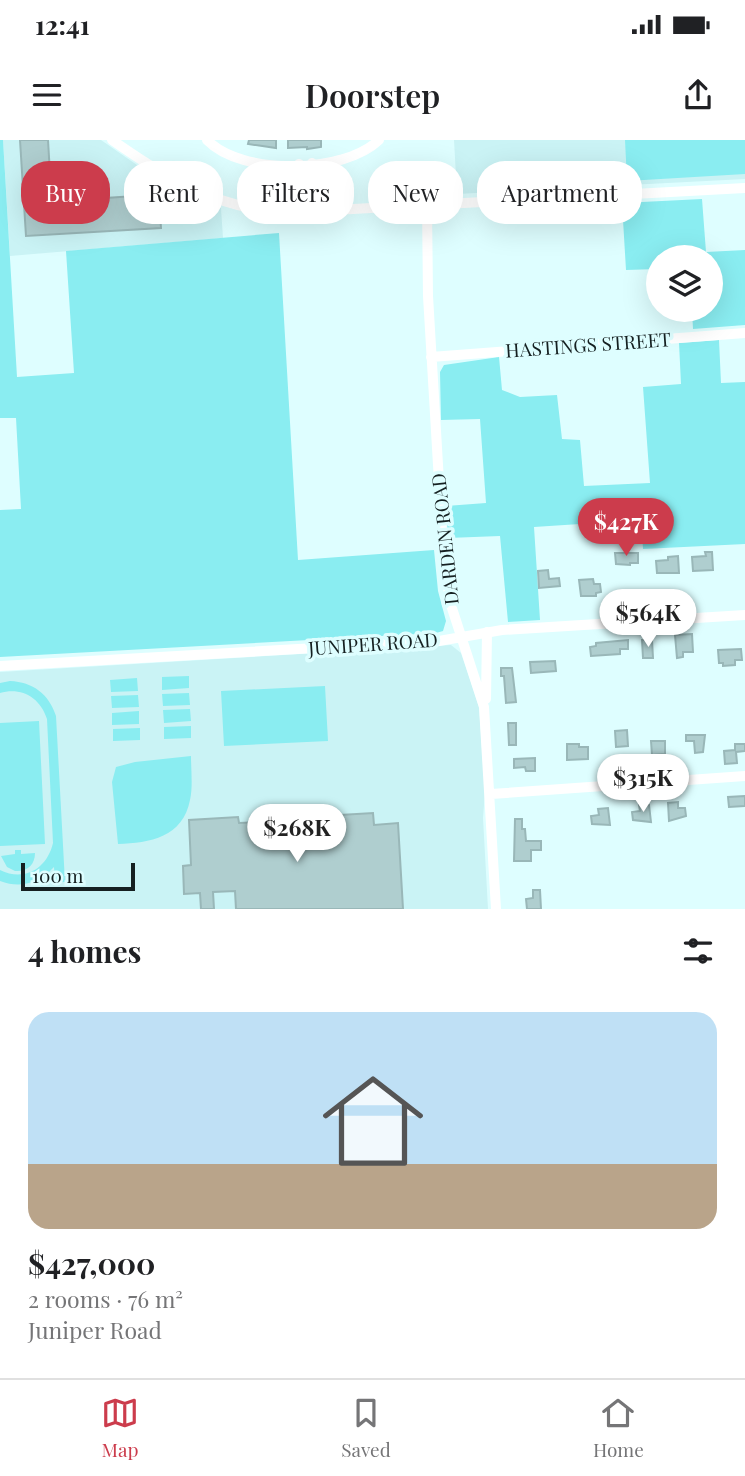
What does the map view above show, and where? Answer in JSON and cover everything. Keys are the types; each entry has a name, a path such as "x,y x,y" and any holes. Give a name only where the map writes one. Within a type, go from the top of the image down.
{"street":[{"path":"113,140 164,176 209,198 237,205"},
{"path":"207,140 225,153 244,161"},
{"path":"330,161 347,159 363,152 379,140"},
{"path":"463,203 745,188"},
{"name":"DARDEN ROAD","path":"428,224 431,357 445,571 450,602 480,693 487,729 496,909"},
{"name":"HASTINGS STREET","path":"431,357 745,333"},
{"name":"JUNIPER ROAD","path":"0,666 399,643 486,632 745,615"},
{"path":"486,632 487,729"},
{"path":"491,794 745,776"}],"shaded area":[{"path":"0,140 3,140 17,377 74,373 66,251 279,233 298,560 434,550 438,591 446,621 443,631 0,657 0,510 21,509 16,418 0,418"},
{"path":"3,140 101,140 131,161 124,161 124,224 222,224 223,238 10,256"},
{"path":"454,140 745,140 745,179 642,184 642,161 477,161 477,193 463,194 463,161 455,161"},
{"path":"625,140 745,140 745,174 642,180 642,161 626,161"},
{"path":"702,199 705,245 646,245 646,269 626,270 623,224 642,224 642,202"},
{"path":"745,250 745,325 693,329 693,322 723,322 723,251"},
{"path":"719,340 721,383 745,382 745,544 643,549 641,520 534,527 540,620 508,622 500,536 448,538 446,506 486,503 480,419 441,420 440,372 444,365 499,357 502,390 520,397 557,395 562,439 580,440 584,486 650,483 643,387 681,384 679,343"},
{"path":"451,645 461,653 479,707 485,791 483,818 488,909 0,909 0,672"},
{"path":"189,676 189,688 162,690 162,677"},
{"path":"137,678 138,691 111,692 110,680"},
{"path":"10,681 26,684 39,691 49,701 56,716 65,882 55,882 54,867 29,883 0,881 0,870 26,874 40,866 46,860 53,843 47,719 40,705 29,696 15,691 0,693 0,683"},
{"path":"325,686 328,741 224,746 221,691"},
{"path":"189,693 190,705 163,706 162,694"},
{"path":"138,695 139,707 112,708 111,696"},
{"path":"190,709 191,721 164,723 163,710"},
{"path":"139,711 139,724 112,725 112,713"},
{"path":"39,721 45,844 0,846 0,723"},
{"path":"191,726 191,738 164,739 164,727"},
{"path":"140,728 140,740 113,741 113,729"},
{"path":"191,756 191,795 180,822 173,830 153,839 118,844 112,782 116,767 135,762"},
{"path":"15,850 21,850 21,854 35,853 30,867 15,871 7,867 1,856 15,854"}],"building":[{"path":"20,140 48,140 49,161 21,161"},
{"path":"249,140 276,140 276,148 248,144"},
{"path":"288,140 321,140 321,147 288,148"},
{"path":"124,197 124,224 161,224 161,228 26,236 25,224 110,224 110,198"},
{"path":"705,552 712,552 713,570 693,571 692,557 706,556"},
{"path":"615,553 638,553 638,563 616,564"},
{"path":"678,556 679,573 657,573 656,561"},
{"path":"548,570 549,579 559,578 560,586 539,588 538,571"},
{"path":"593,579 594,584 600,584 601,592 596,593 596,596 581,596 579,580"},
{"path":"692,634 693,652 683,652 683,657 677,658 675,635"},
{"path":"628,640 628,649 620,649 620,654 591,656 590,647 596,646 596,643"},
{"path":"642,640 652,640 653,658 643,658"},
{"path":"741,649 742,660 735,660 735,665 723,666 723,663 719,663 718,650"},
{"path":"555,661 556,671 531,673 530,662"},
{"path":"501,668 512,668 516,702 506,703"},
{"path":"508,723 516,723 516,745 509,745"},
{"path":"627,730 628,746 616,747 615,731"},
{"path":"686,735 705,735 703,752 695,753 694,741 686,741"},
{"path":"651,741 665,741 665,754 652,755"},
{"path":"567,744 588,747 588,759 567,760"},
{"path":"735,744 745,744 745,751 736,752 737,763 725,764 724,751 735,750"},
{"path":"535,758 535,771 526,771 525,767 514,768 514,759"},
{"path":"745,796 745,806 729,807 728,797"},
{"path":"678,802 678,808 685,808 686,816 669,821 668,803"},
{"path":"639,805 649,805 651,822 633,820 632,812 640,811"},
{"path":"608,808 610,825 592,824 591,816 599,815 598,809"},
{"path":"373,813 374,825 398,823 403,909 236,909 235,891 213,892 214,909 201,909 200,893 184,894 183,866 191,865 189,820 238,817 239,823 281,821 283,840 308,839 306,817"},
{"path":"515,819 522,819 526,841 541,841 541,850 531,850 531,861 514,861"},
{"path":"533,890 540,890 541,909 527,909 526,899 533,898"}]}
